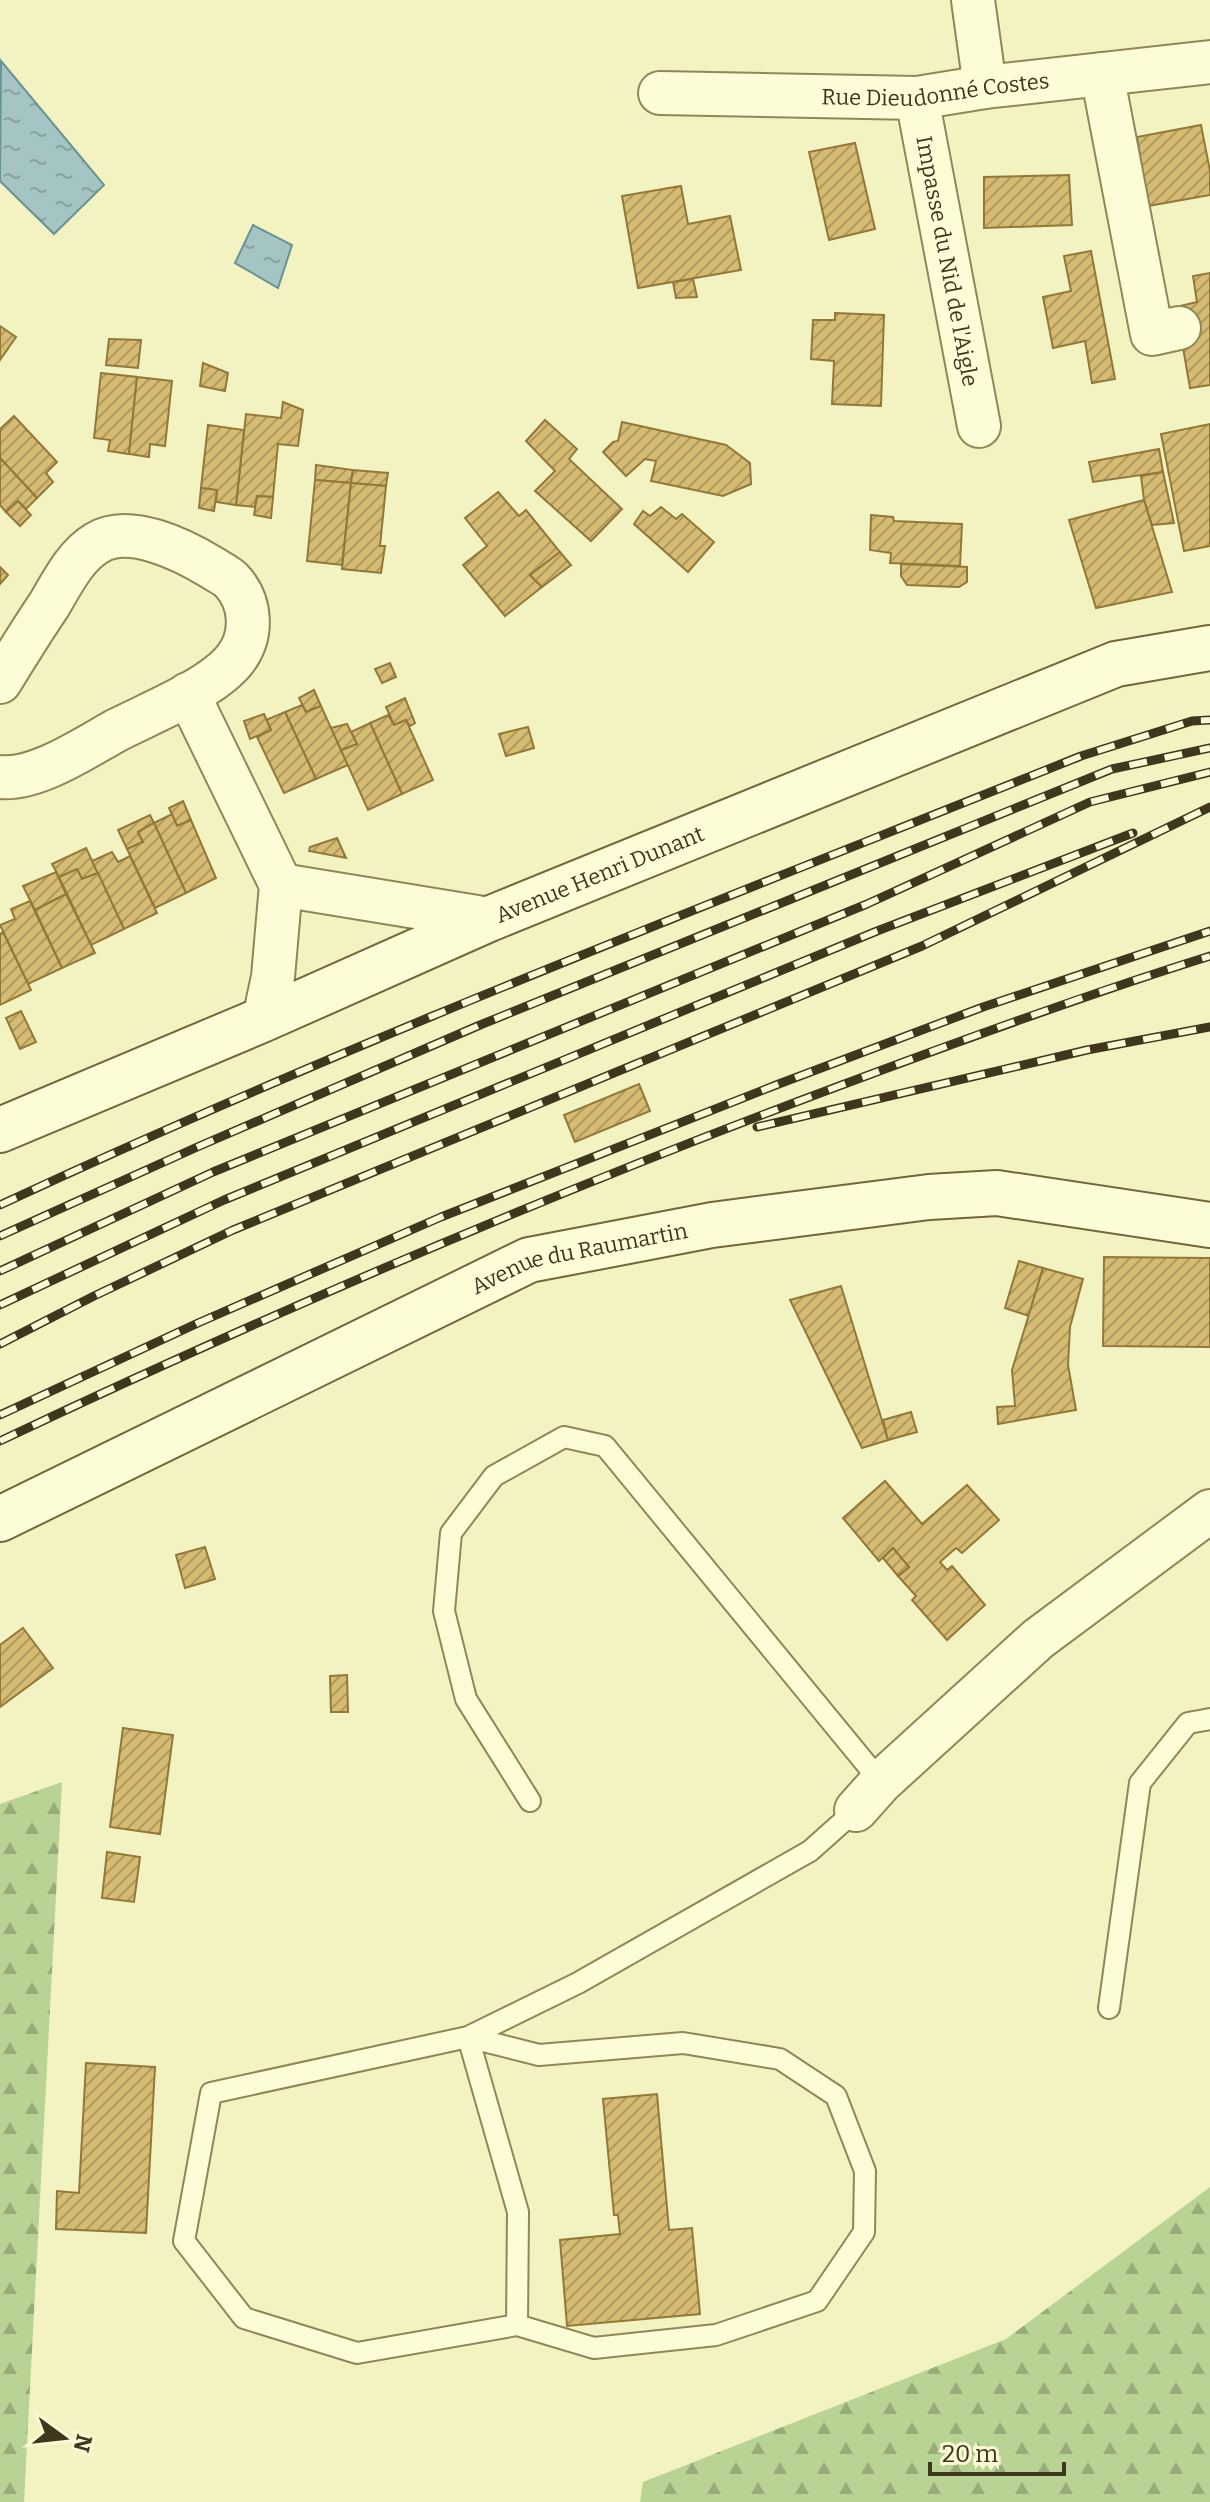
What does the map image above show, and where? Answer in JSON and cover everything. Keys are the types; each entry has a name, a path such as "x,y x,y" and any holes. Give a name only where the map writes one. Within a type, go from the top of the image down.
{"street":[{"path":"973,0 985,87"},
{"name":"Rue Dieudonné Costes","path":"660,93 917,98 985,87 1210,62"},
{"path":"1102,74 1152,334 1179,328"},
{"name":"Impasse du Nid de l'Aigle","path":"917,98 979,426"},
{"path":"0,682 76,562 98,542 123,536 155,541 184,551 231,580 246,606 249,631 236,657 220,674 188,694 39,771 0,777"},
{"name":"Avenue Henri Dunant","path":"0,1130 264,1019 489,919 1116,664 1210,648"},
{"path":"188,694 281,885 273,977 264,1019"},
{"path":"281,885 489,919"},
{"name":"Avenue du Raumartin","path":"0,1519 529,1260 712,1225 929,1197 997,1193 1210,1225"},
{"path":"868,1796 1038,1639 1210,1511"}],"lane":[{"path":"468,2037 539,2055 683,2043 780,2059 836,2096 865,2171 864,2232 817,2301 716,2335 594,2348 517,2325 357,2353 244,2318 184,2241 211,2093 468,2037 578,1983 810,1851 868,1796 605,1446 564,1437 494,1476 451,1533 449,1549 444,1611 466,1699 530,1801"},
{"path":"1109,2008 1140,1783 1188,1723 1210,1719"},
{"path":"468,2037 518,2212 517,2325"}],"green space":[{"path":"62,1782 24,2502 0,2502 0,1804"},
{"path":"1210,2187 1210,2502 640,2502 643,2482 1006,2339"}],"water":[{"path":"1,61 104,185 54,234 0,181"},
{"path":"253,225 292,245 278,288 235,263"}],"building":[{"path":"1201,125 1210,171 1210,195 1148,206 1137,137"},
{"path":"855,143 875,229 829,240 809,152"},
{"path":"1069,175 1072,225 984,228 984,177"},
{"path":"681,186 688,224 730,216 741,270 638,288 622,196"},
{"path":"1091,251 1115,379 1092,383 1085,341 1053,348 1043,297 1071,291 1064,256"},
{"path":"1210,273 1210,385 1190,388 1176,307 1197,302 1193,276"},
{"path":"693,279 697,297 676,298 673,282"},
{"path":"835,313 884,315 881,406 832,404 834,361 811,359 813,320 835,320"},
{"path":"0,326 16,337 0,360"},
{"path":"109,339 141,340 138,368 106,365"},
{"path":"203,363 228,373 225,391 200,386"},
{"path":"101,373 137,377 129,454 108,451 110,440 94,438"},
{"path":"137,377 172,381 165,446 150,444 149,457 129,454"},
{"path":"283,402 303,410 298,446 278,444 273,497 257,496 255,507 236,505 246,414 281,418"},
{"path":"14,416 57,462 46,473 53,482 37,498 0,458 0,429"},
{"path":"545,420 577,449 569,459 622,509 591,541 535,491 555,471 526,441"},
{"path":"622,422 726,445 750,463 751,484 723,496 651,481 656,461 645,459 626,476 603,452 618,441"},
{"path":"1210,424 1210,546 1184,551 1161,434"},
{"path":"208,425 244,430 236,505 216,502 217,490 201,488"},
{"path":"1159,449 1163,472 1093,482 1089,462"},
{"path":"0,458 37,498 26,509 18,501 6,512 0,505"},
{"path":"316,465 353,470 351,483 315,480"},
{"path":"353,470 388,473 386,486 351,483"},
{"path":"1163,472 1174,523 1152,525 1141,476"},
{"path":"315,480 351,483 342,565 307,561"},
{"path":"351,483 386,486 380,546 385,546 381,573 342,569"},
{"path":"201,488 217,490 214,511 199,508"},
{"path":"498,492 519,516 526,510 560,552 530,575 542,587 505,616 463,565 487,546 465,518"},
{"path":"257,496 273,497 271,518 254,515"},
{"path":"1144,500 1172,592 1096,608 1069,520"},
{"path":"18,501 31,515 20,526 6,512"},
{"path":"661,507 676,519 682,514 714,542 688,572 634,524 643,511 650,516"},
{"path":"871,515 893,517 894,521 962,524 960,566 890,563 891,553 870,550"},
{"path":"560,552 571,565 542,587 530,575"},
{"path":"901,564 967,567 967,582 959,587 907,585 901,576"},
{"path":"0,567 8,575 0,584"},
{"path":"390,663 396,677 382,683 375,669"},
{"path":"314,690 321,706 306,712 299,698"},
{"path":"405,698 415,723 410,726 406,720 394,725 386,707"},
{"path":"302,705 306,712 321,706 348,765 316,779 285,712"},
{"path":"285,712 316,779 284,793 257,737 271,730 266,720"},
{"path":"264,714 271,730 250,739 244,721"},
{"path":"388,715 394,725 406,720 433,780 402,794 370,723"},
{"path":"370,723 402,794 368,810 341,750 357,744 351,732"},
{"path":"347,724 357,744 341,750 331,728"},
{"path":"528,727 534,748 506,756 499,734"},
{"path":"183,801 191,820 177,826 169,808"},
{"path":"172,814 177,826 191,820 216,878 186,893 154,823"},
{"path":"150,815 154,823 138,832 143,842 127,849 118,830"},
{"path":"154,823 186,893 155,908 127,849 143,842 138,832"},
{"path":"337,838 346,858 309,851 310,847"},
{"path":"86,848 98,873 82,879 77,869 59,877 52,864"},
{"path":"112,852 118,862 130,856 157,913 124,929 92,861"},
{"path":"77,869 82,879 98,873 124,929 91,945 59,877"},
{"path":"56,872 66,894 35,910 23,886"},
{"path":"66,894 95,953 62,968 35,910"},
{"path":"30,901 62,968 28,984 0,925 15,919 11,909"},
{"path":"3,932 31,990 0,1005 0,934"},
{"path":"21,1011 36,1042 20,1049 6,1018"},
{"path":"639,1084 650,1111 575,1142 564,1115"},
{"path":"1104,1257 1210,1258 1210,1347 1103,1346"},
{"path":"1019,1261 1043,1268 1029,1316 1005,1308"},
{"path":"1043,1268 1083,1279 1070,1327 1068,1365 1076,1410 998,1424 997,1407 1015,1406 1012,1370"},
{"path":"841,1286 888,1440 862,1448 790,1300"},
{"path":"911,1412 917,1432 888,1440 883,1420"},
{"path":"885,1481 922,1524 967,1485 999,1520 962,1553 956,1548 940,1562 947,1570 952,1566 985,1605 947,1640 912,1600 916,1596 898,1576 909,1567 893,1548 879,1561 843,1518"},
{"path":"205,1547 215,1579 185,1588 176,1555"},
{"path":"893,1548 909,1567 898,1576 883,1558"},
{"path":"23,1628 53,1668 0,1707 0,1645"},
{"path":"347,1675 348,1712 331,1712 330,1676"},
{"path":"123,1728 173,1735 160,1834 110,1827"},
{"path":"107,1852 140,1857 134,1902 102,1898"},
{"path":"86,2063 155,2067 146,2233 56,2229 57,2191 79,2193"},
{"path":"657,2094 669,2230 692,2228 700,2314 567,2326 560,2240 620,2234 618,2215 614,2215 603,2099"}],"railway":[{"path":"0,1205 267,1086 673,918 1081,756 1192,721 1210,720"},
{"path":"0,1236 480,1025 1112,769 1210,748"},
{"path":"0,1271 213,1172 867,904 1090,802 1210,772"},
{"path":"0,1344 233,1230 922,946 1210,807"},
{"path":"0,1305 224,1200 877,931 1133,833"},
{"path":"0,1415 198,1323 441,1217 983,1007 1210,931"},
{"path":"0,1441 311,1299 626,1168 977,1035 1210,956"},
{"path":"757,1127 1087,1050 1210,1027"}]}
